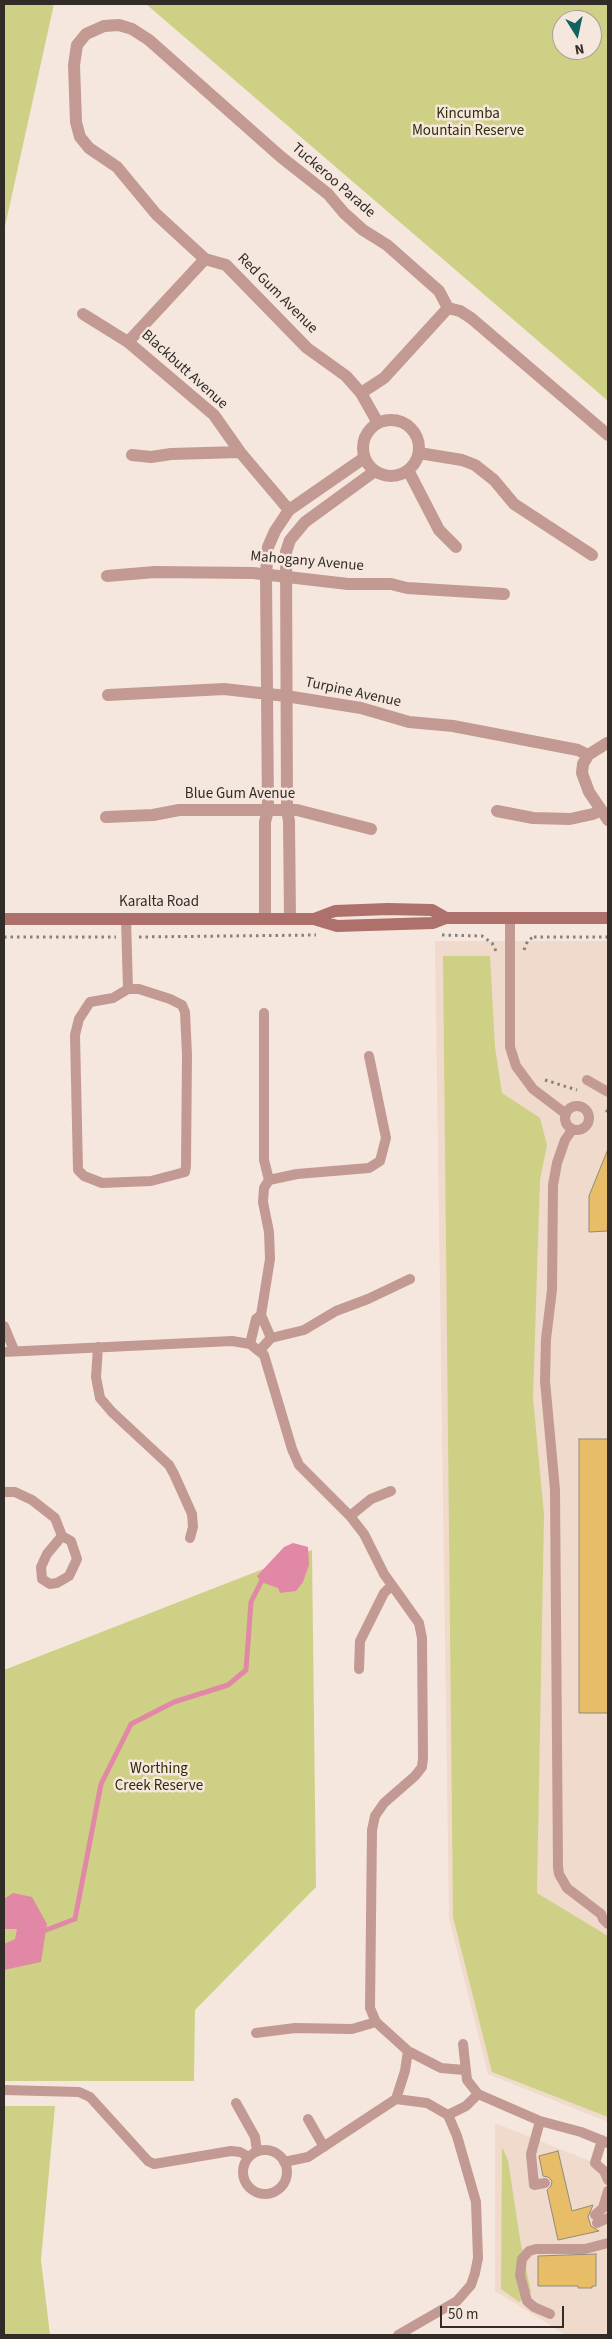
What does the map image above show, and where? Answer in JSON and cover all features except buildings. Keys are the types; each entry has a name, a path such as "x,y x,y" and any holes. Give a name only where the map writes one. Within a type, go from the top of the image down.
{"street":[{"name":"Tuckeroo Parade","path":"80,137 76,122 74,65 77,45 86,34 104,26 119,24 132,29 149,40 281,157 328,194 362,230 387,245 439,292 448,308"},
{"name":"Red Gum Avenue","path":"80,137 88,148 117,167 156,214 205,258 226,265 307,348 346,376 361,393 378,423"},
{"path":"128,342 205,258"},
{"path":"361,393 384,378 448,308 460,311 471,318 608,435"},
{"name":"Blackbutt Avenue","path":"83,314 128,342 214,415 240,452 289,510"},
{"path":"390,420 401,422 411,428 418,439 419,453 415,462 408,470 390,476 374,471 364,458 365,437 378,423 390,420"},
{"path":"132,455 151,457 171,454 240,452"},
{"path":"419,453 462,460 475,465 494,480 514,504 592,555"},
{"path":"264,918 265,822 268,810 266,574 268,547 275,531 289,510 364,458"},
{"path":"408,470 439,530 456,547"},
{"path":"290,919 289,821 287,810 286,552 290,540 305,522 374,471"},
{"name":"Mahogany Avenue","path":"107,576 155,572 266,574 348,584 391,584 407,588 504,594"},
{"name":"Turpine Avenue","path":"108,695 194,689 224,689 267,693 361,708 416,723 453,726 578,750 588,755"},
{"path":"605,815 584,782 583,764 588,755 607,743"},
{"name":"Blue Gum Avenue","path":"106,817 153,815 179,810 297,810 371,829"},
{"path":"497,811 533,818 570,819 593,814 605,815"},
{"name":"Karalta Road","path":"4,919 314,919 337,926 433,923 446,918 608,918"}],"lane":[{"path":"126,919 128,989"},
{"path":"510,919 510,1047 516,1066 533,1089 566,1114"},
{"path":"128,989 139,989 182,1005 187,1055 186,1166 185,1172 151,1181 102,1183 84,1176 78,1170 76,1027 90,1002 113,998 128,989"},
{"path":"264,1013 264,1160 269,1180"},
{"path":"250,1344 256,1319 260,1315 270,1259 269,1232 263,1202 264,1188 269,1180 297,1174 369,1168 380,1161 386,1138 369,1056"},
{"path":"587,1080 608,1092"},
{"path":"578,1106 585,1108 589,1114 589,1122 584,1129 572,1130 565,1121 566,1114 570,1108 578,1106"},
{"path":"572,1130 565,1140 557,1164 553,1185 552,1290 546,1339 545,1381 555,1490 558,1874 568,1888 605,1913 603,1920 608,1924"},
{"path":"260,1350 270,1338 304,1330 336,1311 368,1299 410,1279"},
{"path":"260,1315 270,1338"},
{"path":"4,1326 9,1351 232,1341 250,1344 260,1350 266,1361 292,1450 299,1464 350,1516 364,1534 392,1586 420,1623 422,1638 422,1767 415,1776 384,1803 375,1816 372,1830 370,2008 376,2022 408,2051 441,2068 464,2070"},
{"path":"98,1347 96,1377 100,1398 112,1412 169,1465 192,1514 193,1527 190,1538"},
{"path":"350,1516 370,1499 391,1491"},
{"path":"4,1492 15,1492 32,1500 55,1518 62,1536 71,1541 75,1547 77,1559 75,1567 63,1580 50,1584 42,1579 41,1568 47,1554 62,1536"},
{"path":"359,1669 360,1641 384,1594 392,1586"},
{"path":"256,2033 281,2029 352,2029 376,2022"},
{"path":"463,2044 464,2070 467,2080 478,2094 540,2121 581,2132 605,2142 595,2162 608,2180"},
{"path":"284,2162 308,2157 396,2099 405,2071 408,2051"},
{"path":"4,2090 79,2092 90,2097 148,2161 154,2164 232,2151 253,2154 268,2150 278,2154 284,2162 287,2171 285,2180 280,2188 271,2193 262,2194 246,2184 243,2175 244,2165 253,2154 255,2137 236,2103"},
{"path":"448,2115 466,2106 478,2094"},
{"path":"396,2099 427,2103 448,2115 457,2136 476,2202 478,2258 471,2284 457,2301 398,2335"},
{"path":"308,2119 324,2147"},
{"path":"540,2121 531,2154 534,2185 545,2183"},
{"path":"608,2191 603,2208 596,2219 608,2218"},
{"path":"550,2314 534,2307 527,2301 520,2275 522,2259 529,2251 536,2249 585,2249 608,2243"}],"path":[{"path":"4,937 320,935"},
{"path":"432,935 482,936 492,943 497,959"},
{"path":"531,938 608,938"},
{"path":"544,1079 555,1085 570,1086 577,1090"}],"shaded area":[{"path":"435,941 608,941 608,2122 488,2074 449,1918"},
{"path":"293,1543 308,1547 309,1565 303,1582 296,1591 280,1593 278,1588 261,1582 257,1576 284,1547"},
{"path":"13,1893 32,1897 47,1924 41,1962 4,1970 4,1944 15,1939 17,1929 4,1929 4,1899"},
{"path":"495,2123 595,2163 608,2172 608,2335 566,2335 495,2291"}],"green space":[{"path":"4,4 54,4 4,231"},
{"name":"Kincumba Mountain Reserve","path":"146,4 608,4 608,401"},
{"path":"443,956 490,956 495,1047 502,1093 540,1118 547,1145 540,1180 533,1397 544,1515 537,1893 608,1936 608,2117 492,2072 453,1917"},
{"name":"Worthing Creek Reserve","path":"312,1550 316,1887 195,2010 194,2081 4,2081 4,1670"},
{"path":"4,2106 55,2106 41,2260 50,2335 4,2335"},
{"path":"502,2147 508,2160 520,2239 531,2292 519,2302 501,2289"}],"waterway":[{"path":"41,1932 75,1919 101,1784 131,1724 174,1702 228,1685 246,1670 251,1602 261,1582"}]}
